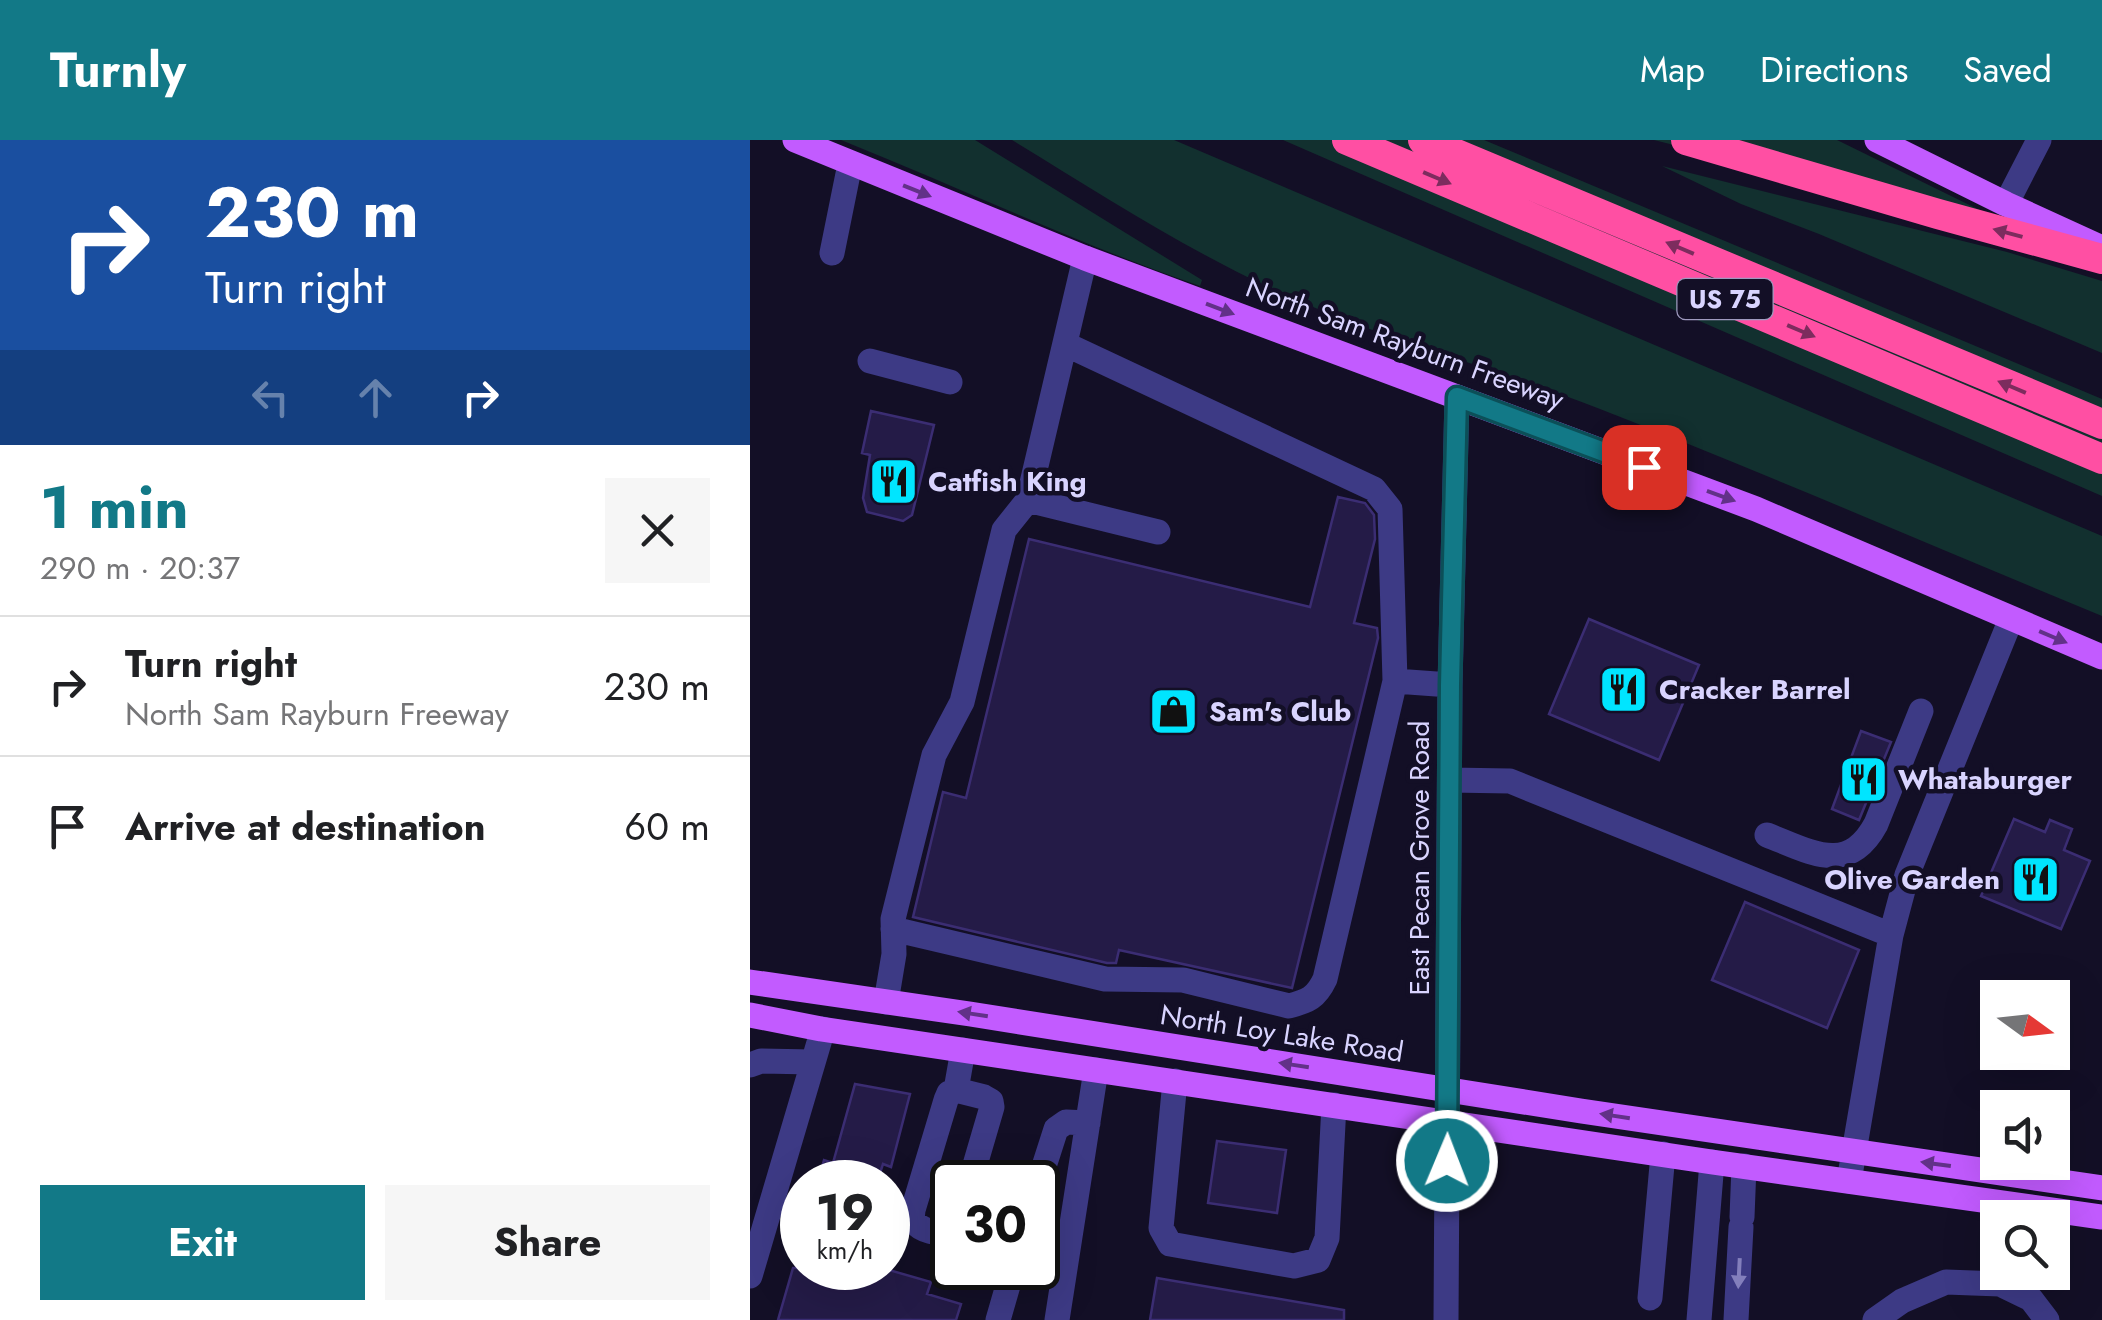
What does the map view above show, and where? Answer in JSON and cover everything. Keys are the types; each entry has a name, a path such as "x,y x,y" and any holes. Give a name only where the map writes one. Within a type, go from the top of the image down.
{"highway":[{"name":"US 75","path":"1347,140 2102,459"},
{"name":"US 75","path":"1423,140 2102,424"},
{"path":"1686,140 2102,259"}],"main road":[{"name":"North Sam Rayburn Freeway","path":"795,140 1084,258 1756,509 2102,657"},
{"path":"1877,140 2102,248"},
{"name":"North Loy Lake Road","path":"750,982 1854,1152 1980,1164"},
{"path":"750,1016 2102,1217"},
{"name":"North Loy Lake Road","path":"2070,1178 2102,1188"}],"street":[{"path":"2006,204 2038,140"},
{"path":"832,253 850,164"},
{"path":"886,1002 894,954 893,920 934,755 962,702 1004,530 1028,500 1084,258"},
{"path":"893,930 1106,979 1183,980 1289,1006 1306,1002 1319,992 1325,979 1396,681 1390,509 1374,489 1064,344"},
{"path":"870,361 950,382"},
{"name":"East Pecan Grove Road","path":"1446,1320 1450,685 1457,397"},
{"path":"1028,500 1158,532"},
{"path":"1850,1181 1891,935 1907,875 2012,620"},
{"path":"1396,681 1450,685"},
{"path":"1768,835 1810,852 1835,857 1855,852 1868,840 1876,824 1921,711"},
{"path":"1450,780 1510,781 1891,935"},
{"path":"750,1276 822,1029"},
{"path":"956,1090 963,1050"},
{"path":"750,1065 761,1061 812,1062"},
{"path":"1058,1320 1096,1070"},
{"path":"1175,1082 1161,1228 1170,1244 1294,1266 1318,1260 1327,1238 1334,1105"},
{"path":"930,1231 912,1220 913,1210 948,1094 956,1090 990,1101 992,1108 977,1160"},
{"path":"1046,1160 1056,1129 1066,1122 1088,1122"},
{"path":"1650,1298 1663,1154"},
{"path":"1699,1320 1712,1162"},
{"path":"1736,1320 1744,1166"},
{"path":"1875,1320 1902,1301 1946,1282 2000,1284 2031,1299 2047,1320"},
{"path":"998,1320 1007,1290"}],"green space":[{"path":"841,140 975,140 1202,280 1200,286 1064,234"},
{"path":"1012,140 1174,140 2102,536 2102,616 1600,409 1301,302 1190,247"},
{"path":"1283,140 1484,140 2102,399 2102,496"},
{"path":"1654,140 1837,140 2000,220 1869,194"},
{"path":"1662,166 2007,252 2102,281 2102,353 1741,204"}],"building":[{"name":"Catfish King","path":"871,411 934,425 912,515 903,521 867,512 863,498 870,455 862,453"},
{"name":"Sam's Club","path":"1338,497 1365,503 1374,515 1375,539 1354,623 1377,628 1378,638 1292,988 1119,950 1116,963 1107,963 913,917 943,792 966,798 1029,539 1310,607"},
{"name":"Cracker Barrel","path":"1589,619 1699,665 1659,760 1549,714"},
{"name":"Whataburger","path":"1861,731 1891,742 1859,820 1832,809"},
{"name":"Olive Garden","path":"2014,819 2045,832 2050,820 2072,829 2064,850 2090,861 2061,929 1981,896"},
{"path":"1745,902 1859,950 1827,1028 1712,980"},
{"path":"855,1084 910,1094 893,1160 834,1160"},
{"path":"1217,1141 1286,1150 1277,1213 1208,1203"},
{"path":"910,1276 930,1282 927,1294 961,1304 956,1320 778,1320 787,1290 910,1290"},
{"path":"1157,1278 1344,1310 1344,1320 1150,1320"}],"place":[{"name":"Catfish King","path":"893,481"},
{"name":"Cracker Barrel","path":"1624,689"},
{"name":"Sam's Club","path":"1174,711"},
{"name":"Whataburger","path":"1863,779"},
{"name":"Olive Garden","path":"2035,879"}],"route":[{"path":"1447,1161 1450,685 1457,397 1644,467"}]}
